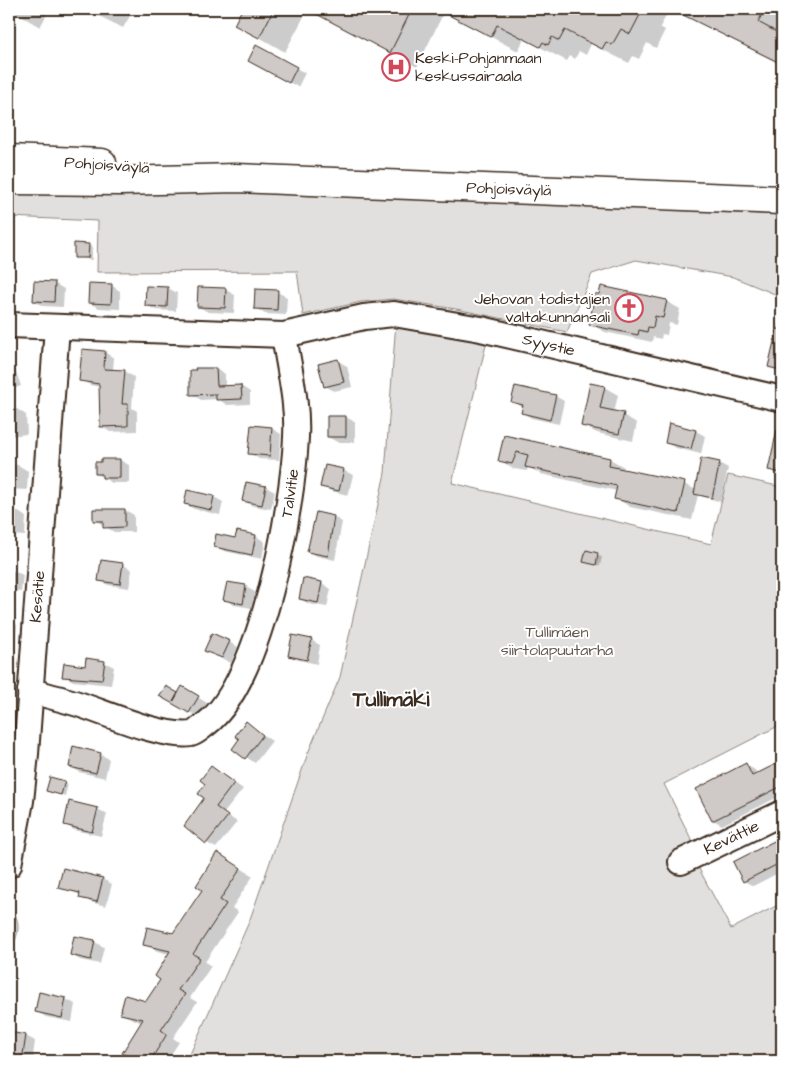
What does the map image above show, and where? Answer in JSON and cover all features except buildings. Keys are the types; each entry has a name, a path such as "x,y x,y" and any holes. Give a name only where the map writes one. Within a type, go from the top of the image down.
{"main road":[{"name":"Pohjoisväylä","path":"9,159 122,164 236,178"},
{"name":"Pohjoisväylä","path":"9,180 120,181 236,178 782,200"}],"street":[{"name":"Syystie","path":"284,335 364,317 394,314 481,329 782,399"},
{"path":"9,325 284,335"},
{"name":"Kesätie","path":"9,865 21,801 57,327"},
{"name":"Talvitie","path":"30,691 144,726 182,734 193,734 214,718 244,669 266,610 276,571 296,438 296,408 284,335"},
{"name":"Kevättie","path":"681,862 782,813"}],"green space":[{"path":"194,187 782,215 782,297 733,277 636,260 592,274 567,332 456,309 393,299 361,302 303,315 297,271 97,272 98,221 9,217 9,188"},
{"name":"Tullimäen siirtolapuutarha","path":"396,321 487,341 452,483 711,544 728,475 782,487 782,724 664,784 695,847 697,865 731,929 782,903 782,1061 187,1061 249,922 308,753 340,677 385,473"},
{"path":"9,906 16,917 18,928 13,945 9,950"}],"place":[{"name":"Keski-Pohjanmaan keskussairaala","path":"396,67"},
{"name":"Jehovan todistajien valtakunnansali","path":"629,308"}],"district":[{"name":"Tullimäki","path":"391,699"}]}
